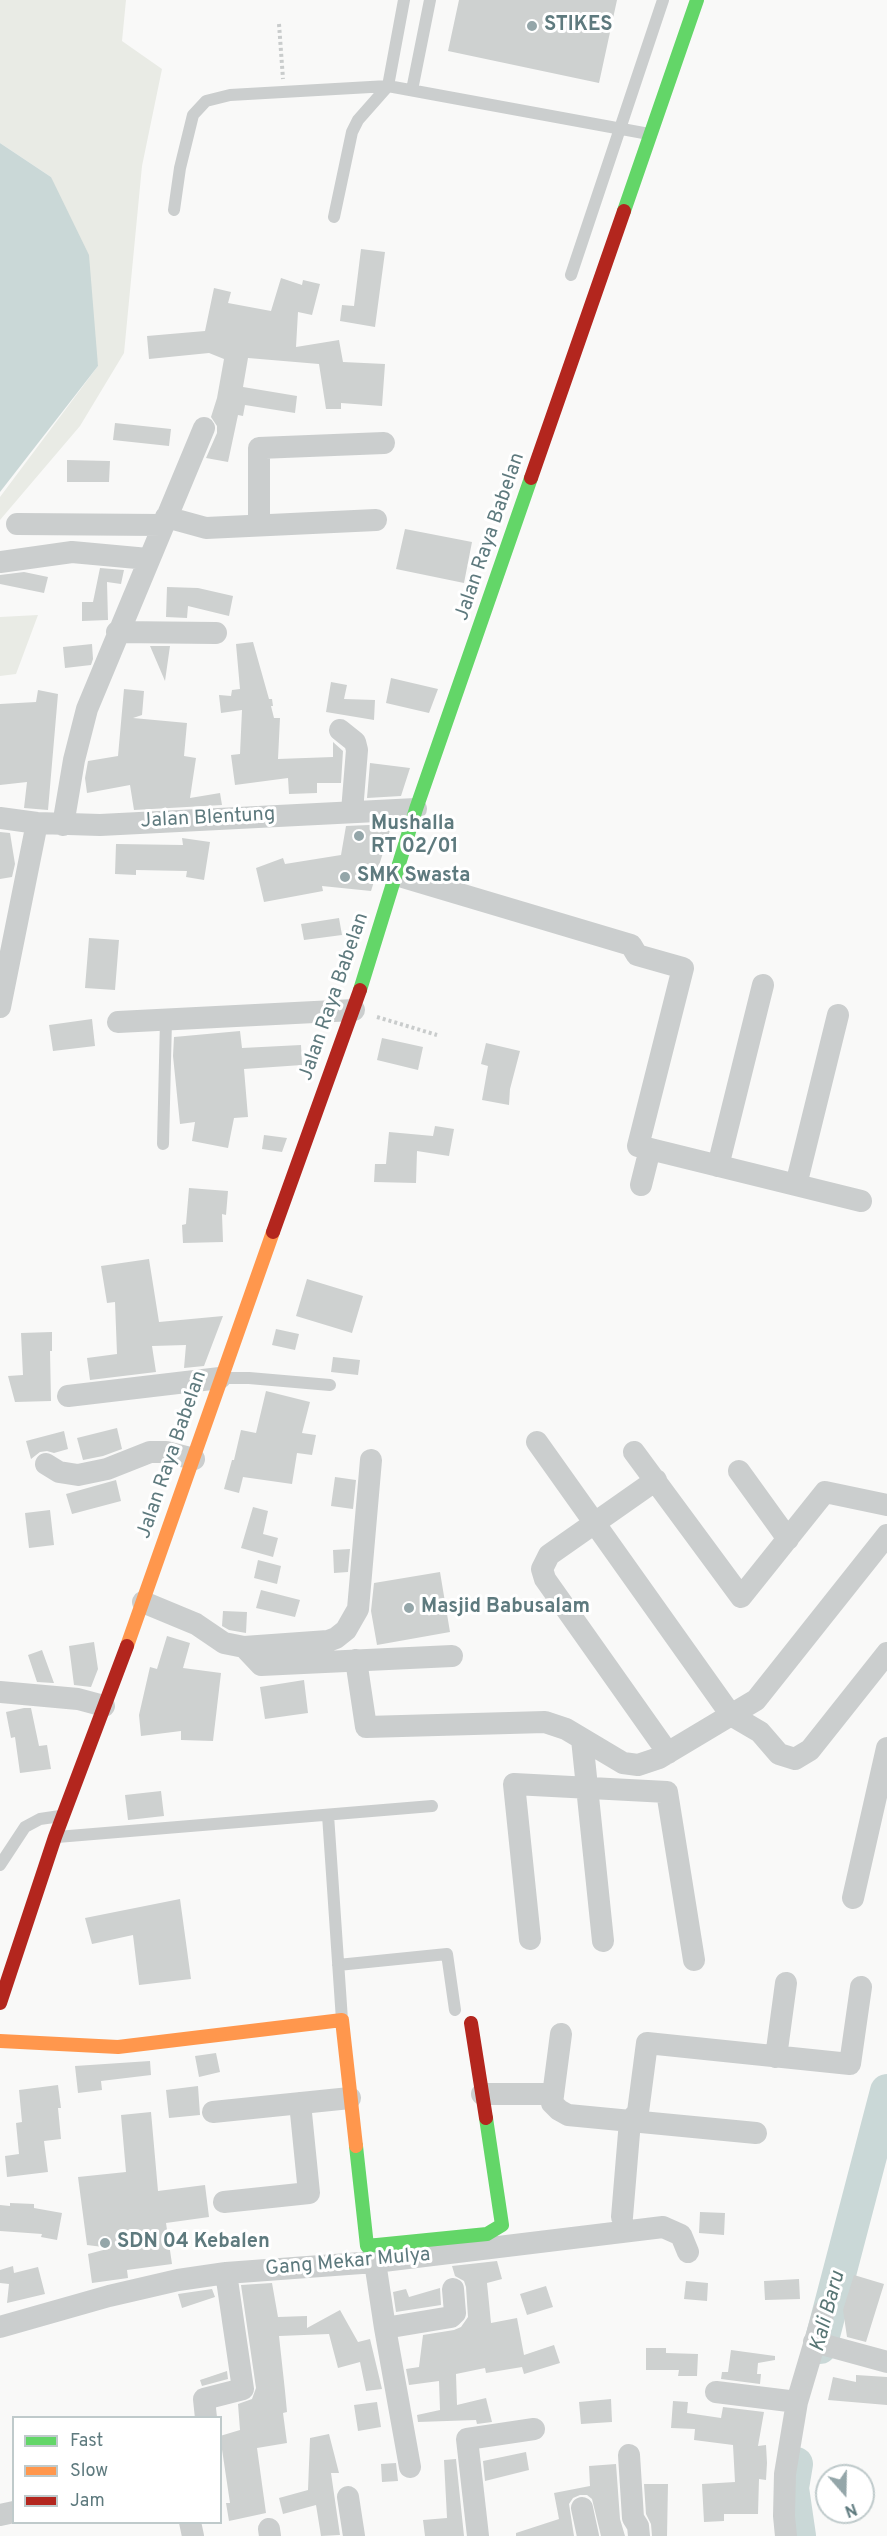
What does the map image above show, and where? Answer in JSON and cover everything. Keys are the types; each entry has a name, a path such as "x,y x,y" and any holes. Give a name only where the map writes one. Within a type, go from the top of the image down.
{"main road":[{"name":"Jalan Raya Babelan","path":"0,2003 55,1837 143,1602 220,1378 354,1010 417,809 698,0"},
{"path":"0,2041 109,2048 342,2020 367,2246 375,2254 487,2234 502,2225 471,2023"}],"street":[{"path":"63,825 74,760 87,709 117,632 204,428"},
{"path":"259,525 259,448 384,443"},
{"path":"17,524 164,521 206,528 376,520"},
{"path":"0,562 72,552 148,559"},
{"path":"117,632 216,633"},
{"path":"340,730 355,742 357,750 352,811"},
{"name":"Jalan Blentung","path":"0,818 37,824 100,825 417,809"},
{"path":"0,1007 37,824"},
{"path":"396,875 631,945 637,955 683,968 638,1146 861,1201"},
{"path":"718,1166 763,985"},
{"path":"118,1022 354,1010"},
{"path":"796,1185 838,1015"},
{"path":"641,1185 650,1149"},
{"path":"68,1396 220,1378"},
{"path":"537,1442 731,1715 760,1732 779,1754 795,1759 810,1750 884,1662"},
{"path":"46,1464 59,1472 78,1475 107,1468 150,1452 166,1452 194,1459"},
{"path":"634,1452 741,1597 825,1492 887,1505"},
{"path":"143,1602 196,1624 224,1643 244,1647 328,1641 346,1630 358,1609 370,1460"},
{"path":"739,1471 788,1539"},
{"path":"656,1480 549,1555 542,1569 545,1579 668,1753"},
{"path":"356,1660 366,1727 545,1722 566,1729 623,1763 638,1765 668,1753 756,1700 887,1535"},
{"path":"244,1647 261,1665 452,1656"},
{"path":"0,1692 78,1699 104,1706"},
{"path":"582,1739 603,1941"},
{"path":"853,1898 887,1748"},
{"path":"530,1939 514,1784 667,1792 694,1960"},
{"path":"776,2056 786,1983"},
{"path":"622,2217 630,2121 638,2112 647,2043 850,2064 861,1988"},
{"path":"561,2034 552,2103 567,2115 756,2133"},
{"path":"482,2094 552,2094"},
{"path":"213,2112 350,2098"},
{"path":"224,2202 309,2193 300,2103"},
{"name":"Gang Mekar Mulya","path":"0,2327 109,2296 178,2280 375,2254 663,2227 681,2235 688,2252"},
{"path":"375,2254 385,2328 410,2467"},
{"path":"206,2416 204,2399 243,2389 226,2273"},
{"path":"385,2328 451,2317 455,2313 453,2289"},
{"path":"786,2536 785,2474 797,2402 819,2343 824,2311"},
{"path":"819,2343 887,2362"},
{"path":"716,2392 797,2402"},
{"path":"478,2536 467,2439 534,2429"},
{"path":"629,2455 633,2518 638,2526 639,2536"},
{"path":"348,2496 354,2536"},
{"path":"582,2508 588,2536"}],"lane":[{"path":"334,217 351,132 358,120 388,86 404,0"},
{"path":"412,90 430,0"},
{"path":"571,274 663,0"},
{"path":"174,210 180,168 193,115 198,106 223,96 388,86 652,134"},
{"path":"163,1144 166,1020"},
{"path":"220,1378 249,1378 330,1385"},
{"path":"55,1837 432,1806"},
{"path":"0,1865 25,1827 40,1819 63,1815"},
{"path":"327,1815 342,2020"},
{"path":"338,1965 447,1954 455,2010"}],"path":[{"path":"279,24 283,92"},
{"path":"354,1010 437,1035"}],"shaded area":[{"path":"0,0 126,0 122,41 162,69 142,166 124,353 80,426 0,520 0,497 98,366 51,177 0,143"},
{"path":"0,143 51,177 89,255 98,366 0,492"},
{"path":"38,615 16,674 0,676 0,617"}],"building":[{"name":"STIKES","path":"459,0 617,0 599,83 448,51"},
{"path":"361,249 385,252 375,327 340,321 342,305 354,306"},
{"path":"281,278 302,285 303,280 320,284 312,315 298,312 296,347 339,340 343,362 385,364 382,406 341,403 341,409 326,409 319,364 248,358 243,387 297,396 295,413 245,405 243,416 238,415 228,462 206,458 217,433 217,426 211,417 224,359 209,353 149,359 147,336 205,331 214,288 231,292 228,303 271,311"},
{"path":"115,423 171,429 169,446 113,440"},
{"path":"67,460 110,461 109,482 67,482"},
{"path":"405,529 472,542 464,583 396,569"},
{"path":"100,568 124,570 121,584 107,582 108,620 82,621 82,602 93,602"},
{"path":"24,572 48,577 44,593 0,584 0,575"},
{"path":"167,587 198,588 233,596 229,616 188,606 187,618 166,617"},
{"path":"253,642 269,699 272,699 274,718 280,718 278,759 333,757 333,742 343,751 341,783 317,783 317,793 289,794 288,778 235,785 231,755 240,754 242,710 221,713 219,695 231,696 232,690 240,689 236,644"},
{"path":"92,644 91,665 65,668 63,647"},
{"path":"150,646 170,646 165,681"},
{"path":"391,678 438,689 429,713 386,703"},
{"path":"331,682 347,685 344,699 375,700 374,720 326,712"},
{"path":"124,689 144,691 142,715 133,718 187,723 184,756 196,758 190,798 220,793 222,805 134,810 130,785 87,793 85,778 88,761 118,756"},
{"path":"38,690 58,694 48,810 24,808 27,782 0,785 0,704 36,702"},
{"path":"370,763 410,768 401,796 367,798"},
{"path":"392,824 371,891 322,886 323,891 264,902 256,868 283,858 285,864 341,855 346,826"},
{"path":"0,832 10,833 15,864 12,877 0,879"},
{"path":"182,838 210,842 204,880 186,877 187,871 136,870 136,875 115,874 116,844 183,845"},
{"path":"339,918 342,935 304,940 301,924"},
{"path":"89,938 119,940 115,990 85,988"},
{"path":"92,1019 95,1046 53,1051 49,1025"},
{"path":"240,1031 242,1048 301,1045 302,1065 244,1069 248,1117 234,1118 228,1148 192,1141 195,1122 180,1124 173,1056 174,1037"},
{"path":"382,1038 423,1047 418,1070 377,1060"},
{"path":"486,1043 520,1051 510,1089 509,1105 482,1100 488,1066 481,1064"},
{"path":"435,1126 454,1129 449,1156 417,1151 416,1183 374,1182 375,1164 386,1164 389,1132 433,1136"},
{"path":"264,1135 287,1138 282,1152 262,1149"},
{"path":"189,1188 228,1191 226,1215 222,1214 223,1242 183,1243 182,1225 186,1224"},
{"path":"149,1259 159,1322 223,1316 204,1366 184,1368 186,1345 152,1346 156,1372 90,1380 87,1358 117,1354 115,1302 107,1303 101,1266"},
{"path":"307,1279 363,1296 352,1333 296,1316"},
{"path":"276,1329 299,1334 295,1350 272,1345"},
{"path":"52,1332 51,1401 15,1402 8,1376 23,1375 21,1333"},
{"path":"333,1357 360,1360 358,1375 331,1372"},
{"path":"266,1391 310,1402 302,1433 316,1435 312,1455 297,1453 292,1484 243,1477 239,1493 224,1489 241,1430 256,1433"},
{"path":"117,1428 122,1449 83,1460 77,1438"},
{"path":"64,1431 68,1449 54,1453 40,1452 31,1459 26,1441"},
{"path":"335,1477 356,1480 353,1509 331,1506"},
{"path":"116,1480 121,1501 72,1514 66,1494"},
{"path":"253,1507 268,1511 263,1534 278,1538 273,1557 241,1548"},
{"path":"50,1510 54,1545 29,1548 25,1513"},
{"path":"350,1549 348,1572 334,1573 333,1550"},
{"path":"258,1560 281,1566 277,1584 254,1578"},
{"name":"Masjid Babusalam","path":"440,1572 450,1632 377,1645 371,1611 374,1583"},
{"path":"261,1590 300,1600 295,1617 256,1608"},
{"path":"223,1611 247,1612 246,1633 229,1630 222,1626"},
{"path":"167,1636 190,1643 183,1668 221,1673 213,1741 181,1740 181,1731 141,1736 139,1715 150,1667 157,1669"},
{"path":"94,1642 98,1669 91,1687 74,1685 69,1646"},
{"path":"42,1650 54,1683 37,1682 28,1655"},
{"path":"304,1680 308,1713 265,1719 260,1687"},
{"path":"31,1708 39,1746 47,1745 51,1769 20,1773 15,1737 11,1738 6,1712"},
{"path":"161,1791 164,1816 128,1820 125,1795"},
{"path":"180,1899 191,1979 139,1985 133,1935 92,1944 85,1918"},
{"path":"216,2053 220,2072 199,2077 195,2056"},
{"path":"150,2061 151,2075 101,2081 102,2090 78,2093 75,2066"},
{"path":"58,2085 61,2139 44,2141 48,2172 7,2177 5,2156 19,2154 16,2123 22,2122 19,2090"},
{"path":"198,2086 200,2115 169,2118 166,2090"},
{"path":"151,2112 158,2191 205,2185 209,2217 166,2223 172,2264 127,2270 128,2278 92,2283 88,2254 111,2248 87,2245 78,2177 126,2172 121,2115"},
{"path":"10,2203 34,2204 34,2208 62,2213 57,2240 41,2237 42,2234 0,2231 0,2205 10,2206"},
{"path":"700,2212 725,2213 724,2235 699,2233"},
{"path":"497,2261 502,2279 487,2283 491,2323 517,2318 524,2355 554,2345 560,2363 524,2374 522,2367 486,2373 485,2368 456,2374 457,2405 486,2398 492,2422 477,2424 476,2420 418,2422 417,2415 440,2410 439,2381 409,2385 406,2369 419,2367 423,2335 454,2330 461,2327 468,2317 466,2287 464,2281 455,2276 452,2266"},
{"path":"13,2266 14,2273 38,2267 45,2294 7,2303 9,2284 0,2283 0,2270"},
{"path":"854,2275 884,2284 866,2342 847,2337 843,2310"},
{"path":"799,2279 800,2299 765,2300 764,2281"},
{"path":"686,2281 708,2283 707,2301 684,2299"},
{"path":"272,2283 278,2317 307,2316 307,2328 340,2310 358,2342 370,2339 382,2389 366,2391 360,2362 338,2368 329,2334 279,2336 287,2412 283,2413 287,2443 257,2448 266,2513 229,2521 226,2503 230,2503 222,2435 240,2430 238,2404 252,2399 256,2388 241,2285"},
{"path":"546,2286 553,2307 527,2315 520,2294"},
{"path":"440,2288 441,2305 396,2312 393,2292 406,2289 409,2297"},
{"path":"212,2289 215,2297 182,2308 178,2294"},
{"path":"646,2348 666,2348 666,2353 698,2354 697,2376 678,2376 679,2370 646,2370"},
{"path":"731,2350 775,2356 775,2360 758,2363 757,2374 761,2374 760,2384 721,2379 722,2372 728,2372"},
{"path":"227,2371 228,2379 202,2386 200,2380"},
{"path":"856,2375 887,2377 887,2405 828,2400 833,2377 856,2382"},
{"path":"611,2399 612,2422 581,2424 579,2402"},
{"path":"673,2401 688,2402 687,2413 721,2418 723,2407 764,2412 758,2446 766,2445 766,2480 759,2479 758,2514 724,2514 724,2521 704,2522 702,2484 735,2482 733,2445 694,2440 695,2429 671,2428"},
{"path":"377,2402 381,2427 358,2431 354,2405"},
{"path":"329,2434 339,2473 331,2473 340,2535 321,2536 316,2505 283,2514 279,2498 308,2490 310,2438"},
{"path":"526,2452 529,2470 485,2481 483,2461"},
{"path":"456,2459 464,2536 425,2536 423,2520 447,2518 444,2460"},
{"path":"396,2463 398,2481 382,2482 381,2464"},
{"path":"616,2464 620,2519 625,2536 601,2536 592,2499 587,2495 580,2495 573,2498 569,2504 574,2536 516,2536 516,2533 559,2519 554,2493 590,2486 589,2466"},
{"path":"644,2484 668,2484 667,2536 652,2536 651,2524 646,2514"}],"waterway":[{"name":"Kali Baru","path":"820,2347 887,2091"},
{"name":"Kali Baru","path":"796,2464 792,2488 799,2536"}],"traffic: fast":[{"path":"624,211 697,0"},
{"path":"360,990 416,809 531,478"},
{"path":"356,2146 367,2246 487,2234 502,2225 486,2118"}],"traffic: slow":[{"path":"127,1646 273,1232"},
{"path":"0,2041 118,2047 342,2020 356,2146"}],"traffic: jam":[{"path":"531,478 624,211"},
{"path":"273,1232 360,990"},
{"path":"0,2003 55,1837 127,1646"},
{"path":"471,2023 486,2118"}],"place":[{"name":"STIKES","path":"532,26"},
{"name":"Mushalla RT 02/01","path":"359,836"},
{"name":"SMK Swasta","path":"345,877"},
{"name":"Masjid Babusalam","path":"409,1608"},
{"name":"SDN 04 Kebalen","path":"105,2243"}]}
